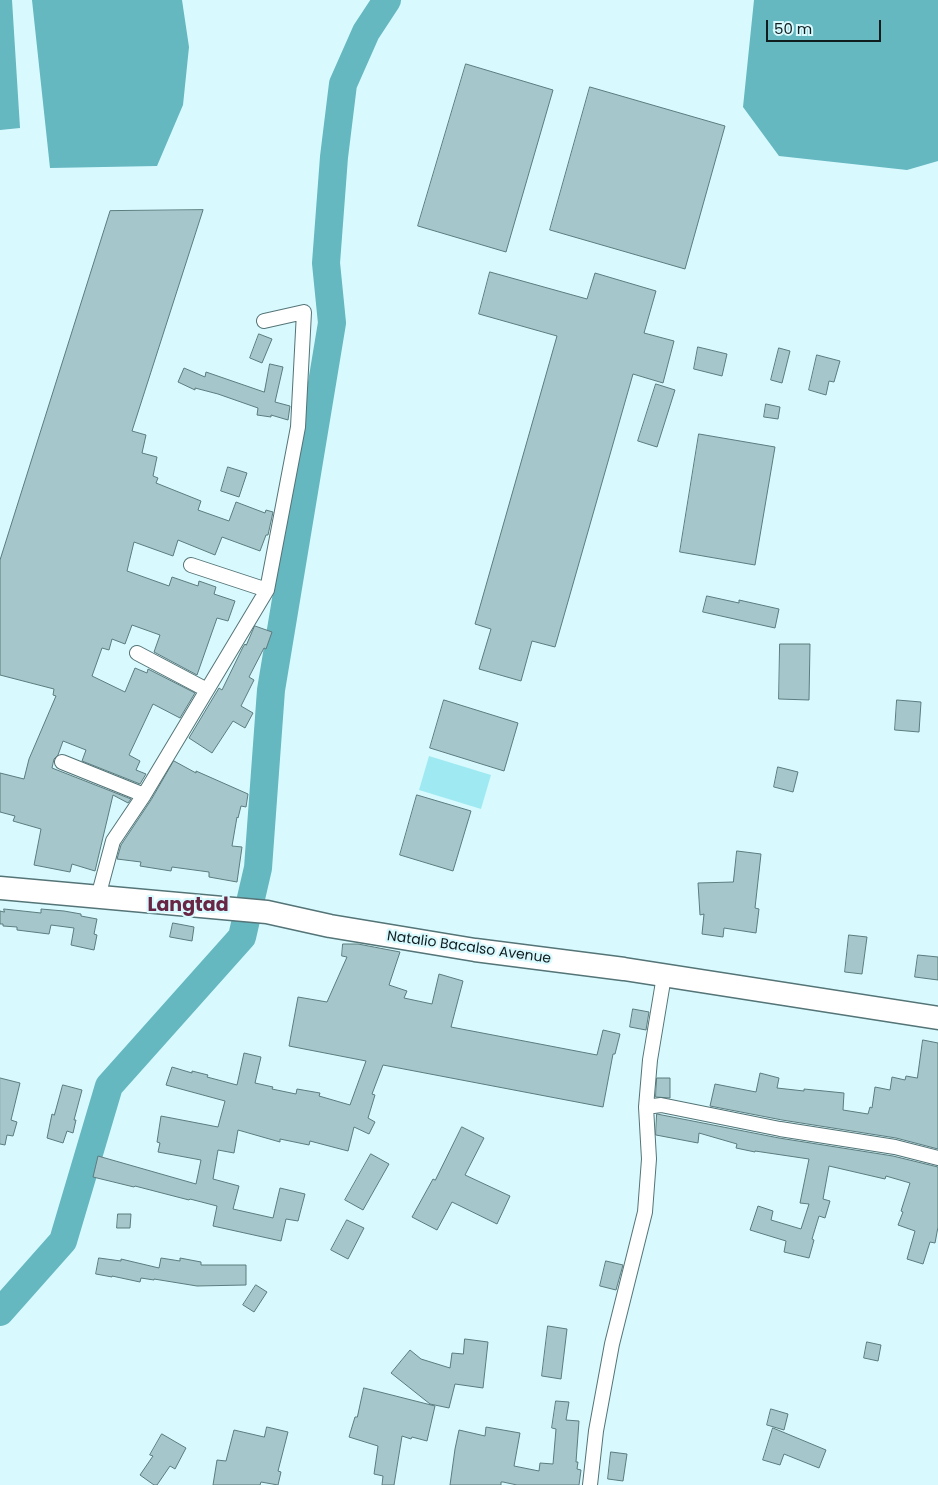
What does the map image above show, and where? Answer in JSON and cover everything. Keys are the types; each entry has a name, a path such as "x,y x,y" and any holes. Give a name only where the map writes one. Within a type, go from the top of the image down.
{"highway":[{"name":"Natalio Bacalso Avenue","path":"0,888 267,912 330,926 475,950 664,976 938,1018"}],"street":[{"path":"98,897 113,841 144,795 267,590 298,427 304,312 264,321"},
{"path":"191,565 267,590"},
{"path":"137,653 208,690"},
{"path":"62,762 144,795"},
{"path":"590,1485 596,1431 612,1344 645,1212 650,1159 646,1107 650,1060 664,976"},
{"path":"646,1107 661,1105 780,1129 896,1147 938,1158"}],"shaded area":[{"path":"0,0 12,0 20,128 0,130"},
{"path":"32,0 182,0 189,47 183,105 157,166 50,168"},
{"path":"754,0 938,0 938,161 907,170 779,156 743,107"},
{"path":"429,756 491,775 481,809 419,790"}],"building":[{"path":"466,64 553,90 506,252 418,226"},
{"path":"590,87 725,126 685,269 550,230"},
{"path":"203,210 132,431 146,435 142,453 157,457 153,476 158,478 156,483 201,501 198,510 229,521 236,502 265,513 266,510 273,512 268,535 266,535 260,551 222,537 215,555 178,540 173,556 134,542 127,571 169,586 172,577 198,586 199,581 216,587 214,594 235,601 228,621 217,618 197,675 154,652 160,635 132,625 125,644 112,639 109,650 102,648 92,676 125,692 135,668 147,673 148,669 195,693 180,718 153,704 129,755 140,761 136,770 146,774 140,784 82,761 86,750 63,741 58,755 54,759 52,768 131,799 128,803 113,795 95,871 72,864 70,872 34,865 41,829 13,821 15,816 0,812 0,773 24,779 29,759 56,696 53,695 54,689 0,675 0,560 110,211"},
{"path":"490,272 587,299 595,273 656,291 644,333 674,341 663,383 633,374 555,647 532,641 521,681 479,669 491,629 475,624 557,336 479,314"},
{"path":"259,334 272,339 262,363 250,358"},
{"path":"698,347 727,354 722,376 694,369"},
{"path":"779,348 790,351 782,383 771,380"},
{"path":"817,355 840,361 834,382 829,381 826,395 809,390"},
{"path":"270,364 283,367 275,402 290,406 288,420 271,415 271,417 257,415 258,408 218,394 195,388 195,390 178,382 184,368 205,377 206,372 264,392"},
{"path":"656,384 675,390 657,447 638,441"},
{"path":"766,404 780,407 778,419 764,417"},
{"path":"699,434 775,447 755,565 680,552"},
{"path":"228,467 247,473 239,497 221,491"},
{"path":"707,596 739,603 739,600 779,609 775,628 703,612"},
{"path":"255,626 272,632 266,649 264,648 249,677 254,680 241,706 253,713 245,728 233,721 212,753 189,738 219,688 222,690"},
{"path":"780,644 810,644 809,700 779,699"},
{"path":"444,700 518,723 504,771 430,748"},
{"path":"897,700 921,702 919,732 895,730"},
{"path":"174,761 196,773 196,771 248,794 246,807 241,806 237,817 232,846 242,847 237,882 209,877 209,872 172,867 171,871 140,866 141,862 117,859 121,845"},
{"path":"778,767 798,772 793,792 774,787"},
{"path":"417,795 471,811 453,871 400,855"},
{"path":"737,851 761,854 755,908 759,909 756,933 724,928 723,937 702,934 704,914 700,915 698,883 733,882"},
{"path":"4,909 41,913 41,909 64,911 97,919 94,934 97,935 94,950 71,945 74,928 51,925 49,934 17,930 17,927 3,926 3,924 0,924 0,911 4,912"},
{"path":"173,923 194,927 192,941 170,937"},
{"path":"849,935 867,937 862,974 845,972"},
{"path":"343,944 358,944 400,952 389,985 407,991 404,998 432,1004 439,974 463,981 451,1027 597,1055 603,1030 620,1034 615,1054 613,1054 603,1107 383,1065 372,1094 375,1095 368,1118 375,1122 369,1134 354,1127 348,1151 310,1141 309,1145 280,1139 280,1142 238,1130 234,1153 218,1150 213,1179 239,1186 233,1209 273,1218 280,1188 305,1194 298,1221 286,1219 281,1241 213,1226 217,1206 93,1177 98,1156 196,1184 201,1160 158,1152 160,1143 157,1142 161,1116 218,1127 225,1101 166,1085 172,1067 192,1073 192,1071 208,1075 207,1077 237,1085 244,1053 261,1057 255,1083 296,1094 297,1089 320,1093 319,1096 350,1105 366,1061 289,1046 298,997 327,1002 347,957 342,956"},
{"path":"918,955 938,957 938,980 915,977"},
{"path":"633,1009 649,1012 646,1030 630,1027"},
{"path":"923,1040 938,1043 938,1149 896,1138 782,1120 710,1106 715,1084 756,1092 760,1073 779,1078 777,1088 844,1093 843,1110 868,1114 870,1107 872,1108 875,1087 890,1090 892,1077 905,1080 906,1076 917,1078"},
{"path":"0,1078 20,1083 11,1120 17,1122 13,1136 7,1135 5,1145 0,1144"},
{"path":"657,1078 670,1078 670,1098 656,1097"},
{"path":"63,1085 82,1090 74,1120 76,1120 73,1133 67,1131 63,1143 47,1138 52,1114 54,1115"},
{"path":"657,1114 779,1138 893,1156 938,1167 938,1227 935,1243 930,1242 923,1264 907,1259 915,1231 898,1225 910,1183 886,1176 885,1179 829,1166 823,1199 830,1201 825,1218 819,1216 809,1258 784,1252 786,1241 750,1230 758,1206 773,1211 771,1220 801,1229 809,1204 800,1203 809,1159 736,1148 737,1144 699,1133 698,1143 656,1135"},
{"path":"462,1127 484,1138 465,1175 510,1196 497,1224 452,1202 437,1230 412,1217 433,1179 435,1180"},
{"path":"371,1154 389,1164 363,1210 345,1200"},
{"path":"118,1214 131,1214 130,1228 117,1228"},
{"path":"347,1220 364,1228 348,1259 331,1250"},
{"path":"99,1258 121,1261 121,1259 159,1268 161,1258 180,1261 180,1258 201,1262 201,1265 246,1265 246,1285 197,1286 154,1279 141,1278 140,1282 112,1277 96,1274"},
{"path":"606,1261 623,1265 616,1290 600,1286"},
{"path":"256,1285 267,1292 254,1312 243,1305"},
{"path":"548,1326 567,1329 561,1379 542,1376"},
{"path":"465,1339 488,1342 483,1388 455,1384 449,1408 430,1404 391,1373 410,1350 421,1359 450,1368 452,1353 463,1354"},
{"path":"867,1342 881,1345 878,1361 864,1358"},
{"path":"364,1388 435,1406 427,1441 402,1436 394,1485 382,1485 383,1476 374,1474 378,1446 349,1437 355,1417 357,1417"},
{"path":"556,1401 569,1402 566,1420 579,1421 576,1462 578,1462 577,1469 581,1470 579,1485 517,1485 501,1482 501,1485 450,1485 459,1430 485,1436 486,1427 520,1433 514,1466 539,1471 540,1463 553,1464 556,1429 552,1428"},
{"path":"771,1409 788,1414 784,1430 767,1425"},
{"path":"267,1427 288,1432 278,1471 281,1472 278,1485 261,1482 260,1485 213,1485 217,1460 226,1461 234,1430 264,1437"},
{"path":"773,1428 826,1450 819,1468 784,1454 780,1465 763,1460"},
{"path":"162,1434 186,1448 175,1469 170,1466 157,1485 154,1485 140,1475 153,1456 150,1455"},
{"path":"611,1452 627,1454 623,1481 608,1479"}],"waterway":[{"path":"0,1312 63,1241 109,1086 242,937 258,868 271,690 332,323 326,263 334,157 343,84 366,32 387,0"}],"district":[{"name":"Langtad","path":"188,906"}]}
